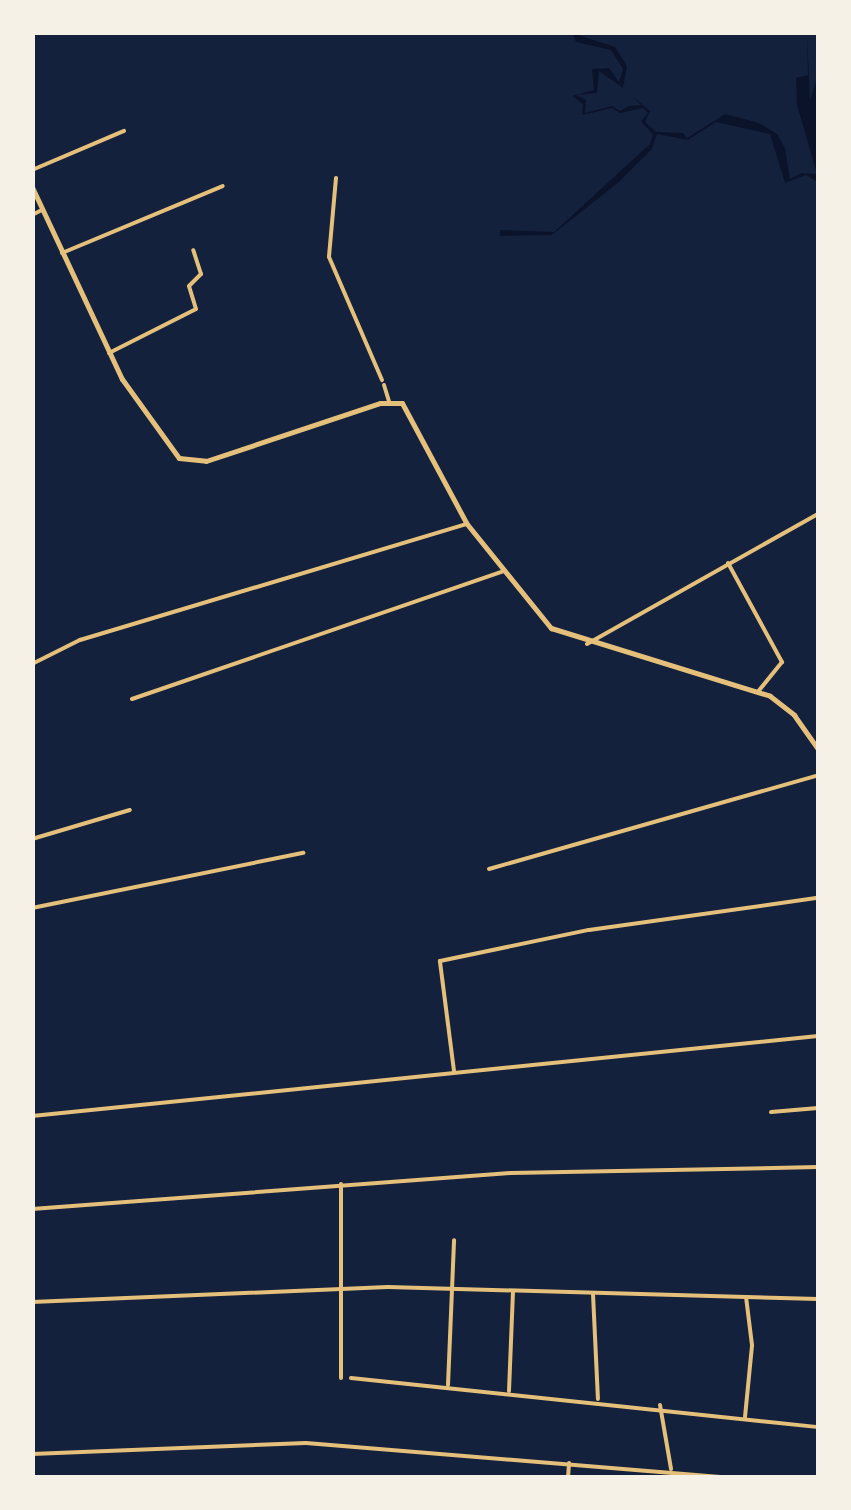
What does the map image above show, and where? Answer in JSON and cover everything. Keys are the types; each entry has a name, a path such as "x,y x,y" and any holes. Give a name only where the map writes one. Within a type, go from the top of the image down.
{"main road":[{"path":"32,187 109,352 172,450 191,463 389,400 409,409 467,524 552,628 587,644 758,692 788,708 818,749"}],"street":[{"path":"32,170 124,131"},
{"path":"336,178 331,264 389,400"},
{"path":"62,253 223,186"},
{"path":"32,216 42,210"},
{"path":"109,352 196,309 189,286 201,274 193,250"},
{"path":"587,644 818,514"},
{"path":"32,664 80,640 467,524"},
{"path":"728,563 782,662 758,692"},
{"path":"132,699 504,571"},
{"path":"489,869 818,774"},
{"path":"32,838 130,810"},
{"path":"32,908 303,853"},
{"path":"454,1071 440,961 590,930 818,898"},
{"path":"32,1116 818,1036"},
{"path":"770,1112 818,1108"},
{"path":"32,1209 511,1173 818,1167"},
{"path":"341,1184 345,1287 342,1378"},
{"path":"448,1386 456,1290 454,1240"},
{"path":"32,1302 345,1287 818,1299"},
{"path":"509,1391 513,1292"},
{"path":"594,1294 598,1400"},
{"path":"745,1417 752,1346 746,1297"},
{"path":"351,1378 660,1405 818,1427"},
{"path":"660,1405 672,1472"},
{"path":"32,1454 306,1444 736,1478"},
{"path":"568,1478 570,1463"}],"water":[{"path":"572,33 615,47 627,66 623,88 599,71 597,93 576,95 586,100 585,113 612,106 620,111 641,105 632,96 650,111 645,122 656,132 683,133 687,138 725,114 759,123 777,134 785,148 790,179 801,173 817,174 797,105 796,78 808,75 807,33 810,100 818,75 818,182 806,175 785,183 770,134 716,122 688,140 657,134 652,149 619,182 552,235 500,236 500,230 554,232 650,144 653,135 641,121 648,113 643,108 620,113 612,108 582,115 583,104 572,96 594,90 592,69 609,68 619,82 623,69 611,50 576,42"}]}
